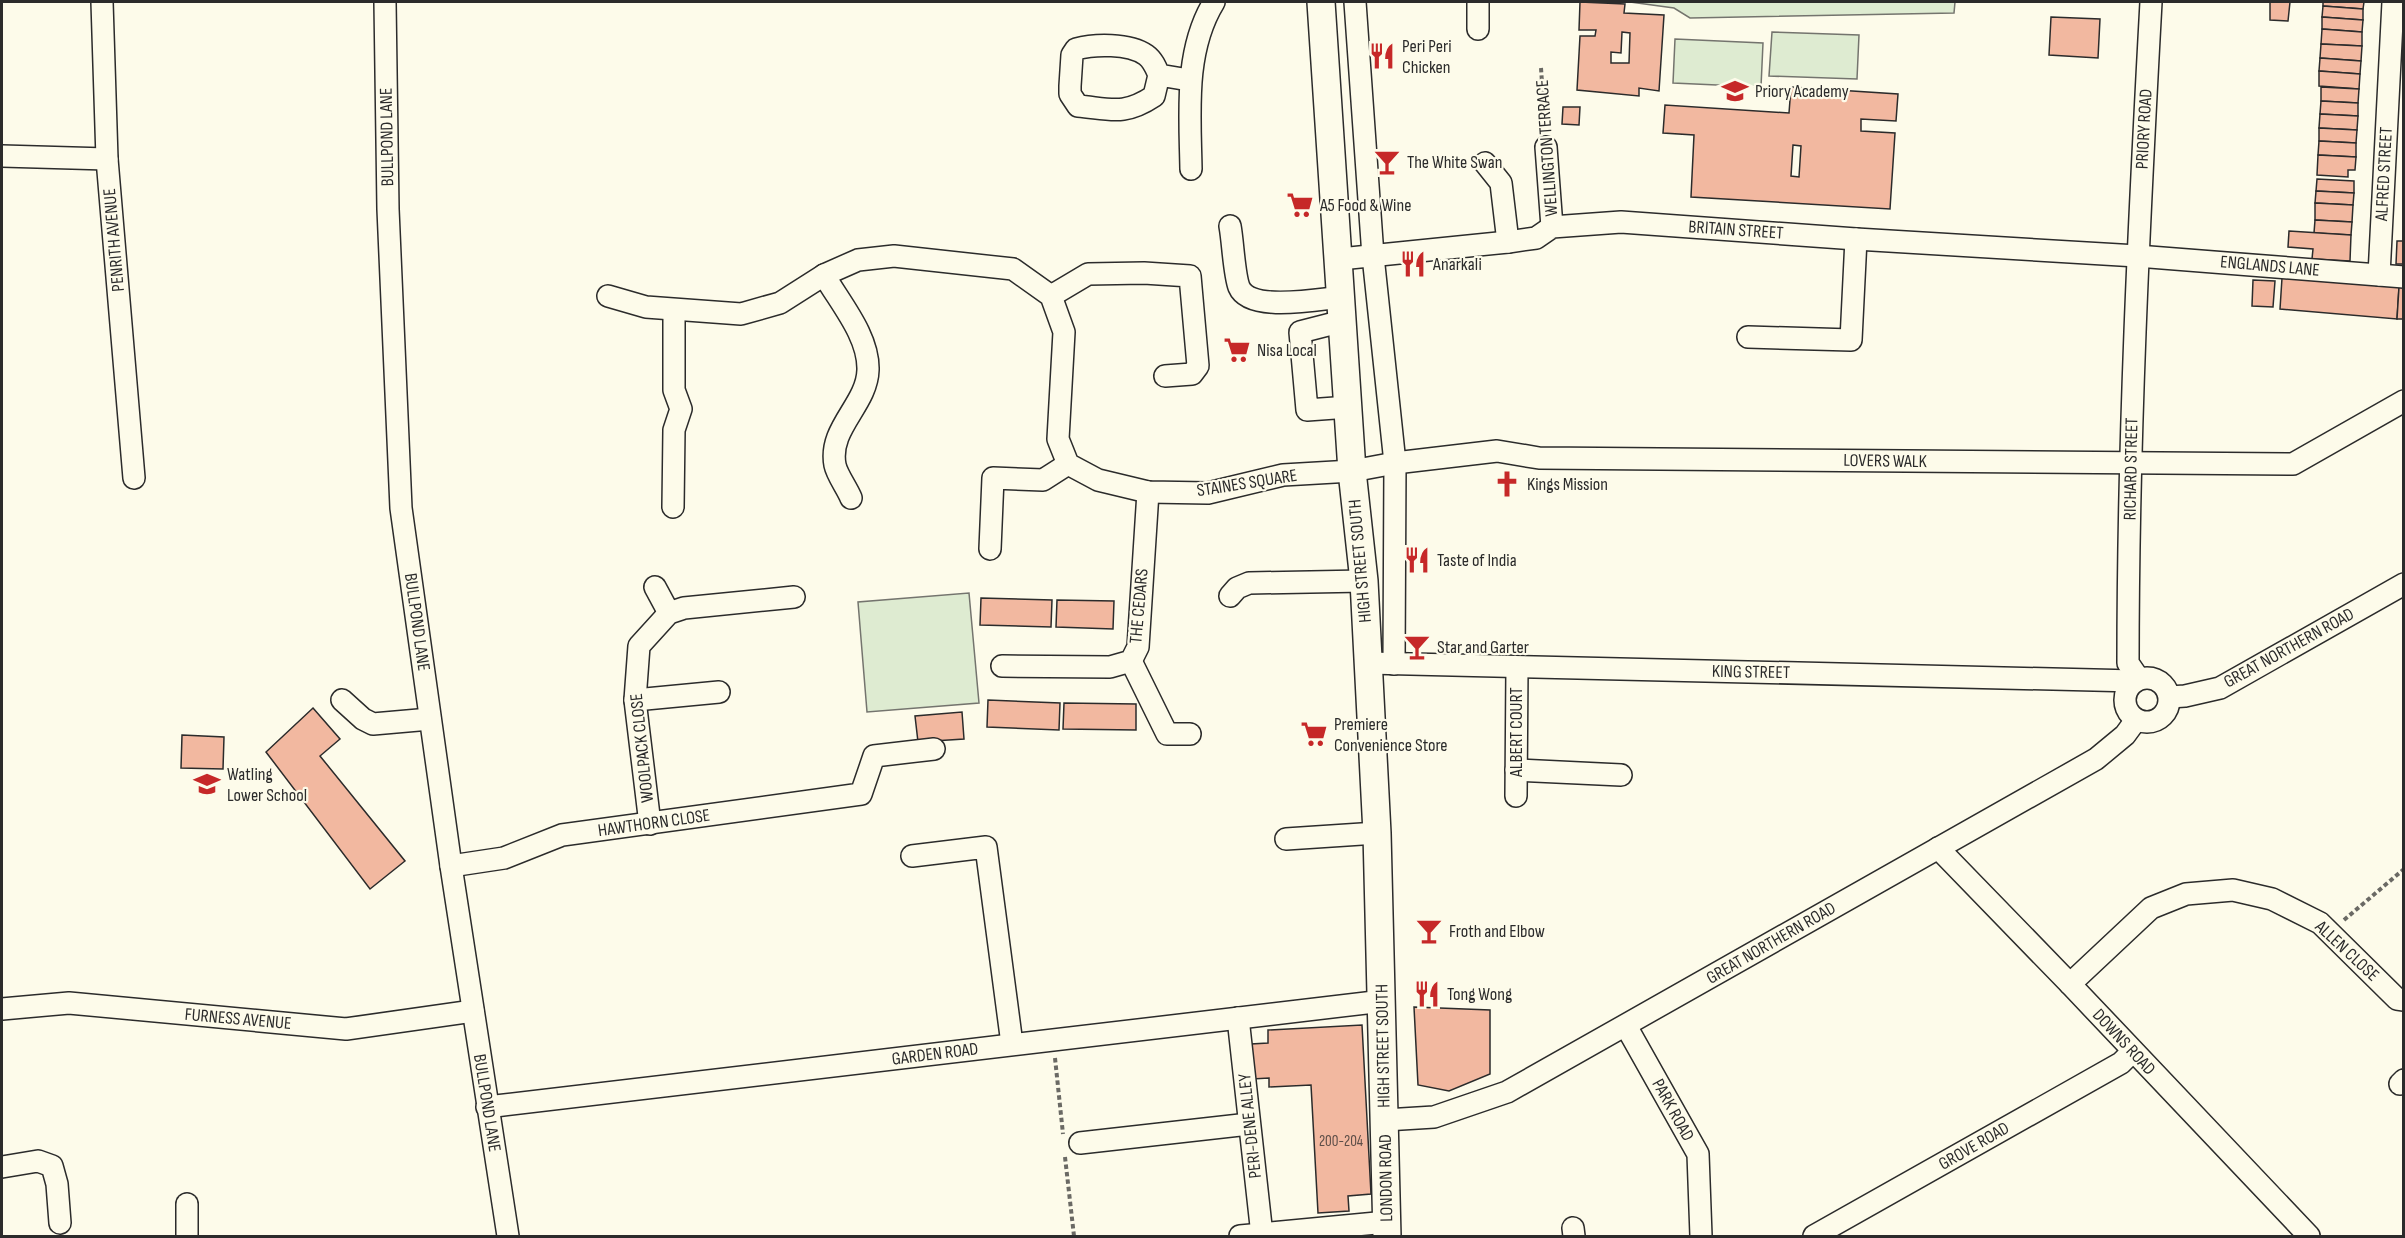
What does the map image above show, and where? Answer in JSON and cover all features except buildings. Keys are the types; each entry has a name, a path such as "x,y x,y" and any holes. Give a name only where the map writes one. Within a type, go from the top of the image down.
{"main road":[{"name":"HIGH STREET SOUTH","path":"1321,2 1340,259 1352,471 1364,581 1381,664 1377,833 1385,1120"},
{"name":"LONDON ROAD","path":"1385,1120 1387,1229"}],"street":[{"name":"PENRITH AVENUE","path":"102,2 107,159 134,478"},
{"name":"BULLPOND LANE","path":"386,2 388,209 401,508 451,866 508,1236"},
{"path":"1191,169 1189,80 1199,37 1214,2"},
{"path":"1355,2 1372,256 1395,463 1381,664"},
{"path":"1478,2 1478,29"},
{"name":"PRIORY ROAD","path":"2137,256 2151,2"},
{"name":"ALFRED STREET","path":"2379,275 2393,2"},
{"path":"1159,75 1189,80"},
{"name":"WELLINGTON TERRACE","path":"1546,147 1552,227"},
{"path":"2,156 107,159"},
{"path":"1485,163 1501,183 1508,242"},
{"name":"BRITAIN STREET","path":"1340,259 1508,242 1536,238 1552,227 1621,222 2137,256"},
{"path":"1230,226 1239,286 1251,299 1343,309"},
{"path":"1748,337 1851,340 1856,239"},
{"path":"608,296 646,307 741,314 780,303 824,275 858,260 894,256 1013,269 1051,296 1064,332 1058,439 1068,465 1043,480 993,478 990,549"},
{"name":"ENGLANDS LANE","path":"2137,256 2403,278"},
{"name":"RICHARD STREET","path":"2137,256 2130,464 2128,663 2137,680"},
{"path":"1051,296 1088,274 1144,273 1190,276 1198,366 1192,374 1165,376"},
{"path":"824,275 862,340 868,371 859,401 837,437 835,465 852,498"},
{"path":"1343,309 1300,332 1307,410 1349,407"},
{"path":"673,507 674,430 681,409 674,390 674,310"},
{"name":"LOVERS WALK","path":"1352,471 1395,463 1497,452 1539,458 2293,464 2403,401"},
{"name":"STAINES SQUARE","path":"1068,465 1098,480 1148,492 1208,493 1283,475 1352,471"},
{"name":"THE CEDARS","path":"1002,666 1110,668 1131,661 1138,647 1148,492"},
{"path":"1230,596 1237,588 1249,583 1364,581"},
{"name":"GREAT NORTHERN ROAD","path":"2170,698 2220,688 2403,584"},
{"path":"655,587 669,613 684,608 794,597"},
{"name":"WOOLPACK CLOSE","path":"650,824 634,700 639,646 669,613"},
{"path":"1131,661 1167,734 1190,734"},
{"name":"KING STREET","path":"1381,664 2137,680"},
{"name":"ALBERT COURT","path":"1516,668 1516,796"},
{"path":"2152,678 2160,681 2166,687 2170,698 2168,708 2161,718 2149,723 2136,720 2130,715 2124,700 2126,693 2137,680 2152,678"},
{"path":"634,700 719,692"},
{"path":"342,700 363,719 373,724 430,719"},
{"name":"GREAT NORTHERN ROAD","path":"1385,1120 1434,1117 1507,1092 2096,759 2125,735 2136,720"},
{"name":"HAWTHORN CLOSE","path":"451,866 504,858 562,835 861,794 874,756 934,749"},
{"path":"1516,770 1621,775"},
{"path":"1286,840 1377,833"},
{"path":"912,856 986,847 1012,1044"},
{"name":"DOWNS ROAD","path":"1938,848 2308,1236"},
{"name":"ALLEN CLOSE","path":"2070,984 2151,908 2186,894 2232,890 2272,899 2320,923 2397,999 2403,1000"},
{"name":"GARDEN ROAD","path":"487,1107 1383,1001"},
{"name":"FURNESS AVENUE","path":"2,1009 69,1003 346,1029 473,1011"},
{"name":"PERI-DENE ALLEY","path":"1238,1018 1262,1235"},
{"name":"PARK ROAD","path":"1626,1026 1698,1154 1701,1236"},
{"name":"GROVE ROAD","path":"1814,1236 2121,1063 2132,1052"},
{"path":"1080,1143 1249,1124"},
{"path":"3,1163 38,1161 52,1166 57,1184 60,1223"},
{"path":"187,1204 187,1236"},
{"path":"1240,1236 1387,1229"}],"path":[{"name":"WELLINGTON TERRACE","path":"1541,68 1546,147"},
{"path":"2330,933 2403,869"}],"green space":[{"path":"1630,2 1955,2 1954,13 1690,18 1674,8"},
{"path":"1772,32 1859,35 1857,79 1769,76"},
{"path":"1675,39 1763,43 1761,87 1673,83"},
{"path":"969,593 979,703 867,712 858,602"}],"place":[{"name":"Peri Peri Chicken","path":"1382,56"},
{"name":"Priory Academy","path":"1735,91"},
{"name":"The White Swan","path":"1387,162"},
{"name":"A5 Food & Wine","path":"1300,205"},
{"name":"Anarkali","path":"1413,264"},
{"name":"Nisa Local","path":"1237,350"},
{"name":"Kings Mission","path":"1507,484"},
{"name":"Taste of India","path":"1417,560"},
{"name":"Star and Garter","path":"1417,647"},
{"name":"Premiere Convenience Store","path":"1314,734"},
{"name":"Watling Lower School","path":"207,784"},
{"name":"Froth and Elbow","path":"1429,931"},
{"name":"Tong Wong","path":"1427,994"}]}
